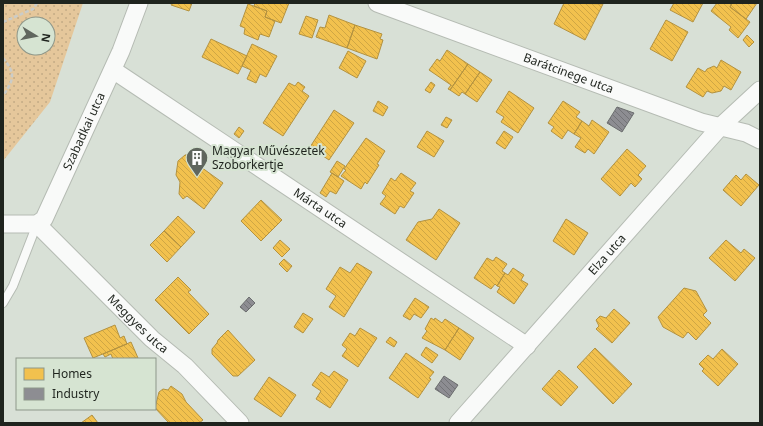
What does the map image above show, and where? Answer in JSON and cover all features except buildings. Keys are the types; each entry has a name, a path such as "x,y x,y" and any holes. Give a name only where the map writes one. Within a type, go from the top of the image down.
{"street":[{"name":"Szabadkai utca","path":"37,224 44,219 113,70 139,3"},
{"name":"Barátcinege utca","path":"377,3 701,122 746,134 760,140"},
{"name":"Márta utca","path":"113,70 526,346"},
{"name":"Elza utca","path":"458,423 720,127 760,90"},
{"path":"3,224 37,224"},
{"name":"Meggyes utca","path":"37,224 152,339 185,366 240,423"}],"lane":[{"path":"3,304 13,286 37,224"}],"path":[{"path":"3,22 33,9 37,3"},
{"path":"3,58 12,68 12,81 3,96"}],"shaded area":[{"path":"3,3 83,3 50,102 3,161"}],"place":[{"name":"Magyar Művészetek Szoborkertje","path":"197,178"}]}
